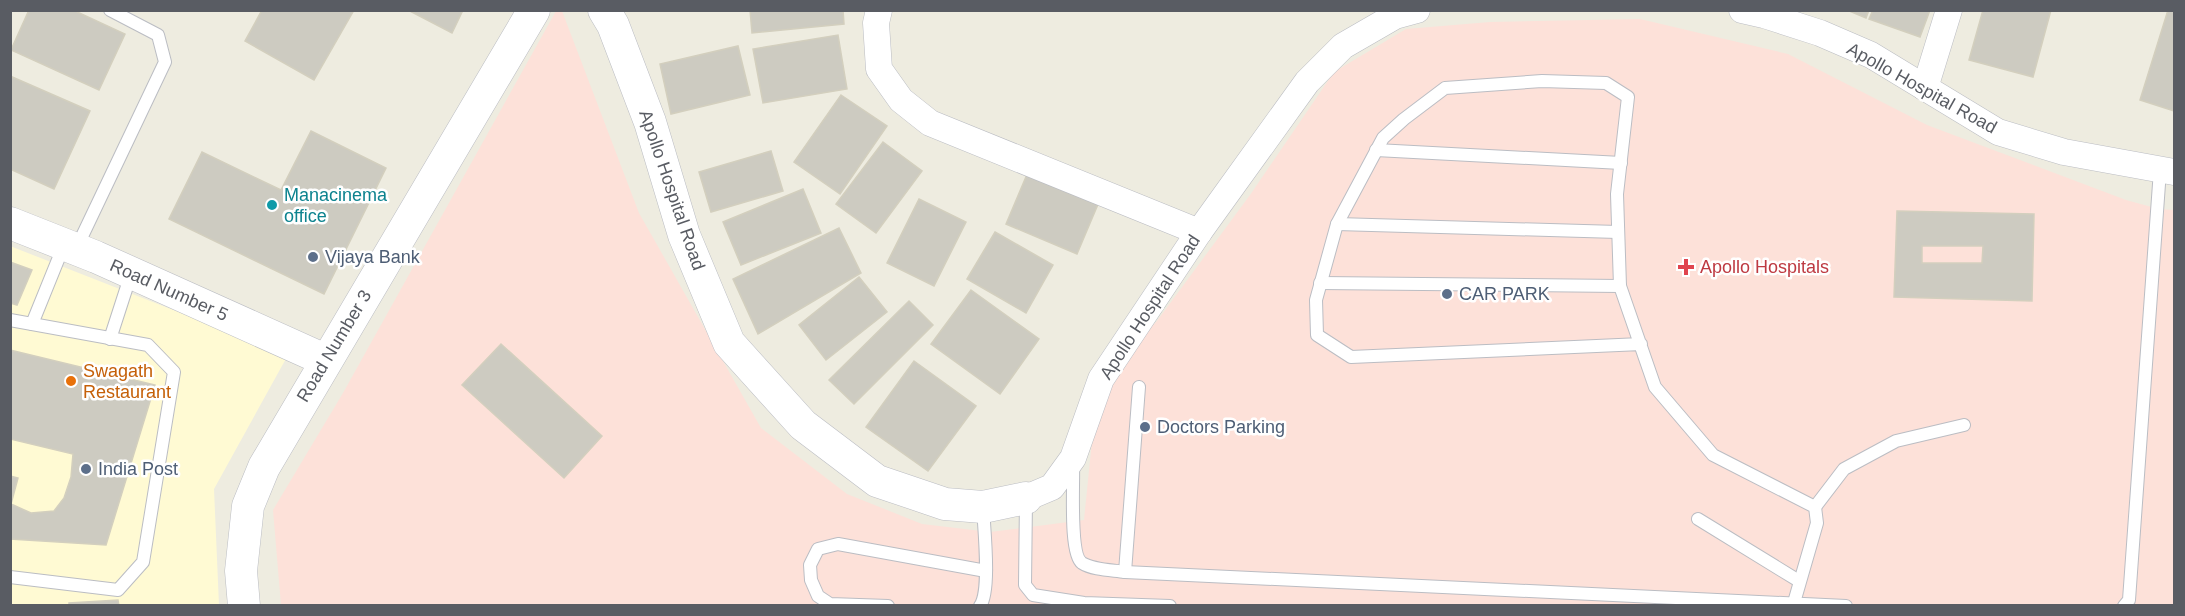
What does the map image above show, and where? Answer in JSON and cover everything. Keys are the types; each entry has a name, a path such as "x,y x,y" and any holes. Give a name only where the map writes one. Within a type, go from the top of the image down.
{"street":[{"name":"Road Number 3","path":"244,606 241,571 248,506 264,467 325,360 534,10"},
{"name":"Apollo Hospital Road","path":"604,10 613,25 650,122 684,235 729,343 803,425 877,481 945,504 983,507 1026,498 1053,487 1073,458 1101,379 1199,232 1315,75 1343,46 1395,16 1418,10"},
{"path":"879,10 876,23 879,69 901,100 930,123 1199,232"},
{"name":"Apollo Hospital Road","path":"1742,10 1820,33 1871,55 1998,132 2064,152 2167,171"},
{"path":"1925,88 1949,10"},
{"name":"Road Number 5","path":"10,223 132,273 325,360"}],"lane":[{"path":"32,324 165,62 158,35 110,10"},
{"path":"1641,344 1351,357 1317,335 1316,300 1337,224 1383,138 1404,119 1446,88 1542,81 1606,83 1628,97 1617,194 1620,286 1641,344 1655,387 1713,455 1815,507"},
{"path":"1376,150 1621,163"},
{"path":"2124,606 2129,600 2167,171"},
{"path":"1337,224 1618,232"},
{"path":"110,339 132,273"},
{"path":"1320,283 1620,286"},
{"path":"10,320 148,345 174,372 143,562 118,590 10,577"},
{"path":"1125,572 1139,387"},
{"path":"1794,604 1817,523 1815,507 1844,469 1896,441 1964,425"},
{"path":"1073,458 1074,547 1077,558 1083,564 1125,572 1846,606"},
{"path":"1026,498 1025,585 1033,595 1063,600 1170,606"},
{"path":"980,606 985,597 986,571 983,507"},
{"path":"1698,519 1799,581"},
{"path":"888,606 830,604 818,597 811,579 810,565 819,549 838,544 986,571"}],"shaded area":[{"name":"Apollo Hospitals","path":"556,11 562,11 639,213 761,428 847,494 922,524 990,532 1084,520 1093,431 1121,358 1157,321 1250,195 1334,72 1406,29 1490,22 1640,19 1788,54 1927,125 2126,200 2159,209 2174,210 2174,605 281,605 273,510 343,393"},
{"path":"10,246 288,355 214,489 219,605 11,605"}],"building":[{"path":"29,10 73,10 125,34 99,90 11,50"},
{"path":"262,10 354,10 314,80 245,41"},
{"path":"408,10 463,10 452,33"},
{"path":"750,10 843,10 844,24 752,33"},
{"path":"1847,10 1869,10 1866,18"},
{"path":"1873,10 1930,10 1920,37 1869,19"},
{"path":"1983,10 2051,10 2033,77 1969,60"},
{"path":"2168,10 2174,11 2174,111 2140,100"},
{"path":"838,35 847,89 763,103 753,49"},
{"path":"738,46 750,95 671,114 660,64"},
{"path":"10,76 90,111 54,189 10,169"},
{"path":"841,95 887,126 840,194 794,162"},
{"name":"Manacinema office","path":"311,131 386,168 324,294 169,219 202,152 281,190"},
{"path":"883,142 922,171 876,233 836,204"},
{"path":"771,151 783,191 711,212 699,172"},
{"path":"1028,172 1099,202 1077,254 1006,224"},
{"path":"803,189 821,233 741,265 723,222"},
{"path":"919,199 966,222 934,286 887,263"},
{"path":"1897,211 2034,214 2032,301 1894,297","holes":["1922,246 1983,246 1982,263 1922,263"]},
{"path":"839,228 861,273 758,334 733,279"},
{"path":"995,232 1053,265 1026,313 967,279"},
{"path":"10,262 32,270 17,305 10,303"},
{"path":"859,277 887,312 826,360 799,325"},
{"path":"971,290 1039,339 1000,394 931,344"},
{"path":"909,301 933,325 854,404 829,380"},
{"path":"501,344 602,436 564,478 462,385"},
{"path":"10,350 155,385 106,545 10,539 10,476 18,478 11,504 31,513 54,511 64,498 71,477 73,454 10,439"},
{"path":"914,361 976,406 928,471 866,427"},
{"path":"118,600 119,606 69,606 69,603"}],"place":[{"name":"Manacinema office","path":"272,205"},
{"name":"Vijaya Bank","path":"313,257"},
{"name":"Apollo Hospitals","path":"1686,267"},
{"name":"CAR PARK","path":"1447,294"},
{"name":"Swagath Restaurant","path":"71,381"},
{"name":"Doctors Parking","path":"1145,427"},
{"name":"India Post","path":"86,469"}]}
